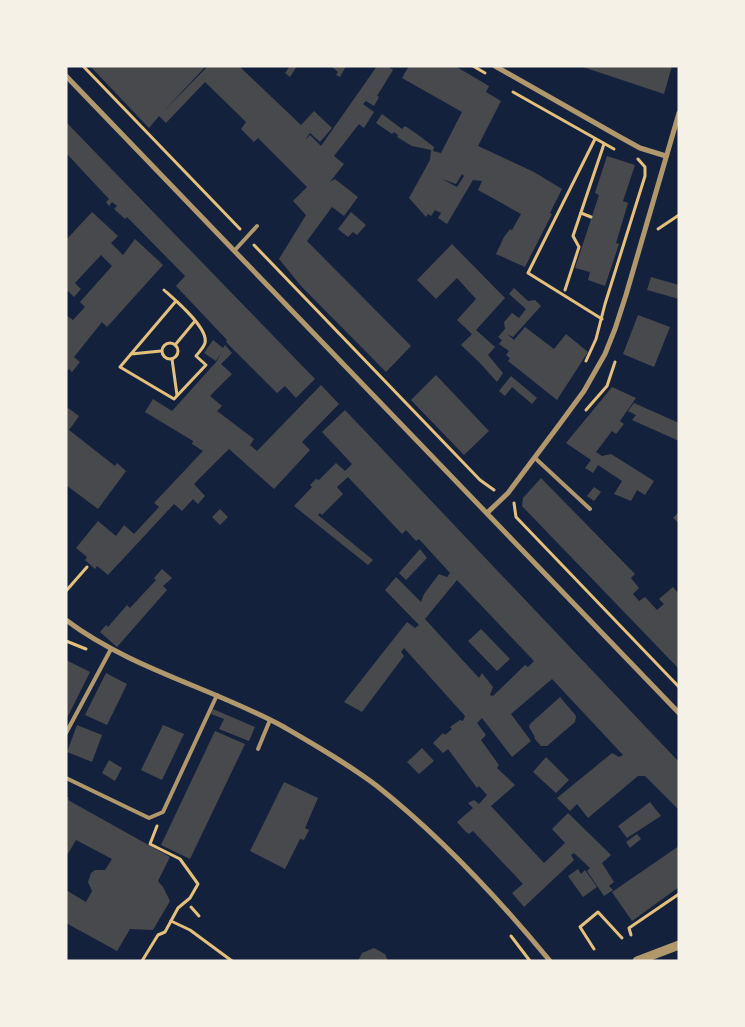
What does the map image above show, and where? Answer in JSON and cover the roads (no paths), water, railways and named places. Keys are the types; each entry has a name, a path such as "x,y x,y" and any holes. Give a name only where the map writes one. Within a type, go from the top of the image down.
{"street":[{"path":"496,66 640,148 666,156"},
{"path":"66,76 679,713"},
{"path":"487,513 508,493 584,391 616,329 666,156 676,130 679,113"},
{"path":"66,620 131,660 217,695 270,720 337,759 390,797 498,898 550,961"},
{"path":"637,961 679,945"}],"lane":[{"path":"235,250 257,226"},
{"path":"534,458 590,510"},
{"path":"66,733 111,648"},
{"path":"66,778 149,818 163,812 217,695"},
{"path":"258,749 270,720"}]}
